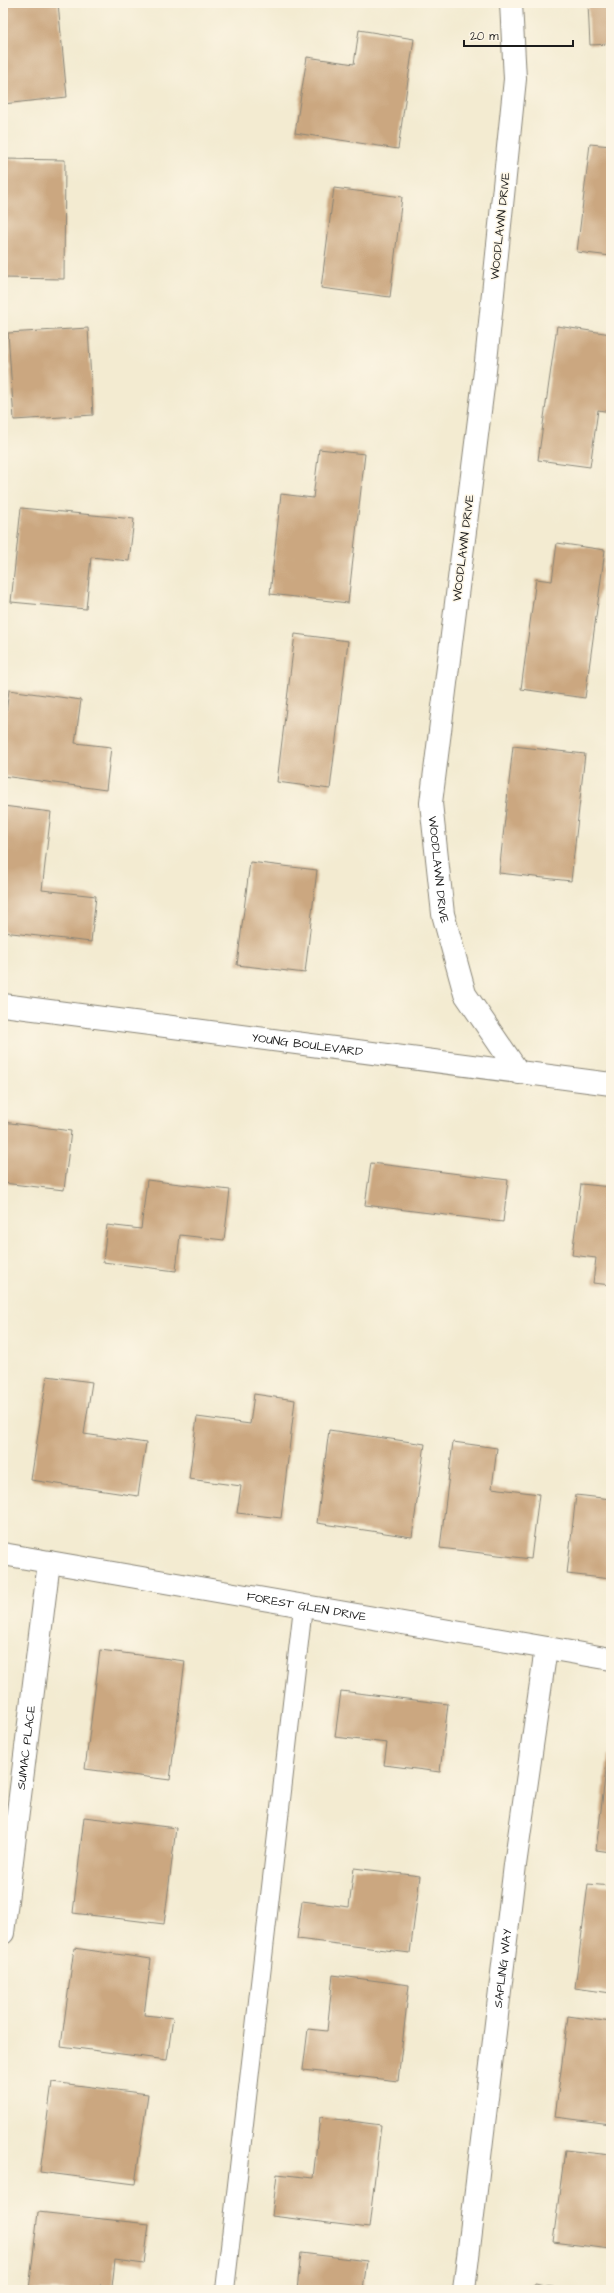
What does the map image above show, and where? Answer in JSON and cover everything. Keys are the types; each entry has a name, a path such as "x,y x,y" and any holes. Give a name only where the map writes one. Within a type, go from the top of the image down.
{"street":[{"name":"WOODLAWN DRIVE","path":"511,3 515,79 485,371 431,803 443,914 465,994 519,1073"},
{"name":"YOUNG BOULEVARD","path":"3,1005 611,1084"},
{"name":"FOREST GLEN DRIVE","path":"3,1554 611,1659"},
{"name":"SUMAC PLACE","path":"3,1932 49,1562"},
{"name":"SAPLING WAY","path":"464,2290 515,1865 546,1648"}],"lane":[{"path":"225,2290 303,1606"}],"building":[{"path":"3,3 58,3 67,97 3,104"},
{"path":"588,3 611,3 611,44 590,45"},
{"path":"359,30 414,39 398,149 295,133 307,57 354,64"},
{"path":"590,144 611,146 611,256 577,252"},
{"path":"3,159 65,160 64,279 3,278"},
{"path":"334,188 402,197 390,297 321,288"},
{"path":"557,326 611,334 611,412 598,410 590,467 538,460"},
{"path":"88,328 93,415 14,420 8,333"},
{"path":"319,449 365,454 348,603 270,594 281,494 313,498"},
{"path":"21,508 134,519 129,561 91,557 86,609 11,602"},
{"path":"557,543 605,550 585,698 521,689 536,579 552,581"},
{"path":"295,634 348,641 330,789 277,782"},
{"path":"9,690 81,700 75,743 111,747 106,790 3,776 3,736"},
{"path":"513,746 585,754 571,881 499,873"},
{"path":"3,806 51,812 42,890 96,896 91,942 3,932"},
{"path":"250,862 317,870 305,973 237,965"},
{"path":"3,1122 71,1131 64,1190 3,1183"},
{"path":"371,1163 508,1180 503,1222 365,1205"},
{"path":"147,1180 230,1190 224,1240 180,1235 176,1271 103,1262 107,1225 141,1229"},
{"path":"581,1184 611,1187 611,1285 593,1283 596,1258 572,1255"},
{"path":"47,1376 92,1382 84,1434 146,1443 138,1496 31,1480"},
{"path":"254,1394 295,1400 281,1518 237,1513 241,1486 189,1479 197,1417 250,1424"},
{"path":"329,1430 425,1444 412,1537 317,1523"},
{"path":"453,1442 497,1448 492,1488 539,1494 531,1559 440,1548"},
{"path":"576,1495 611,1499 611,1579 567,1574"},
{"path":"100,1650 185,1661 170,1780 85,1769"},
{"path":"341,1691 448,1704 440,1772 384,1765 387,1743 335,1737"},
{"path":"608,1754 611,1754 611,1852 596,1850"},
{"path":"84,1817 176,1828 164,1924 73,1913"},
{"path":"354,1868 420,1876 410,1953 297,1939 302,1901 349,1907"},
{"path":"588,1884 611,1886 611,1993 575,1988"},
{"path":"74,1948 151,1959 144,2015 173,2018 167,2060 61,2046"},
{"path":"333,1975 409,1985 398,2081 303,2070 308,2029 327,2031"},
{"path":"568,2016 611,2022 611,2124 555,2117"},
{"path":"52,2082 148,2094 135,2184 40,2172"},
{"path":"320,2117 381,2125 369,2228 272,2216 277,2174 313,2178"},
{"path":"565,2150 611,2155 611,2249 553,2242"},
{"path":"38,2212 149,2224 144,2264 115,2260 112,2287 100,2285 99,2290 29,2290"},
{"path":"301,2253 367,2261 363,2290 297,2290"},
{"path":"534,2284 564,2289 564,2290 533,2290"}]}
